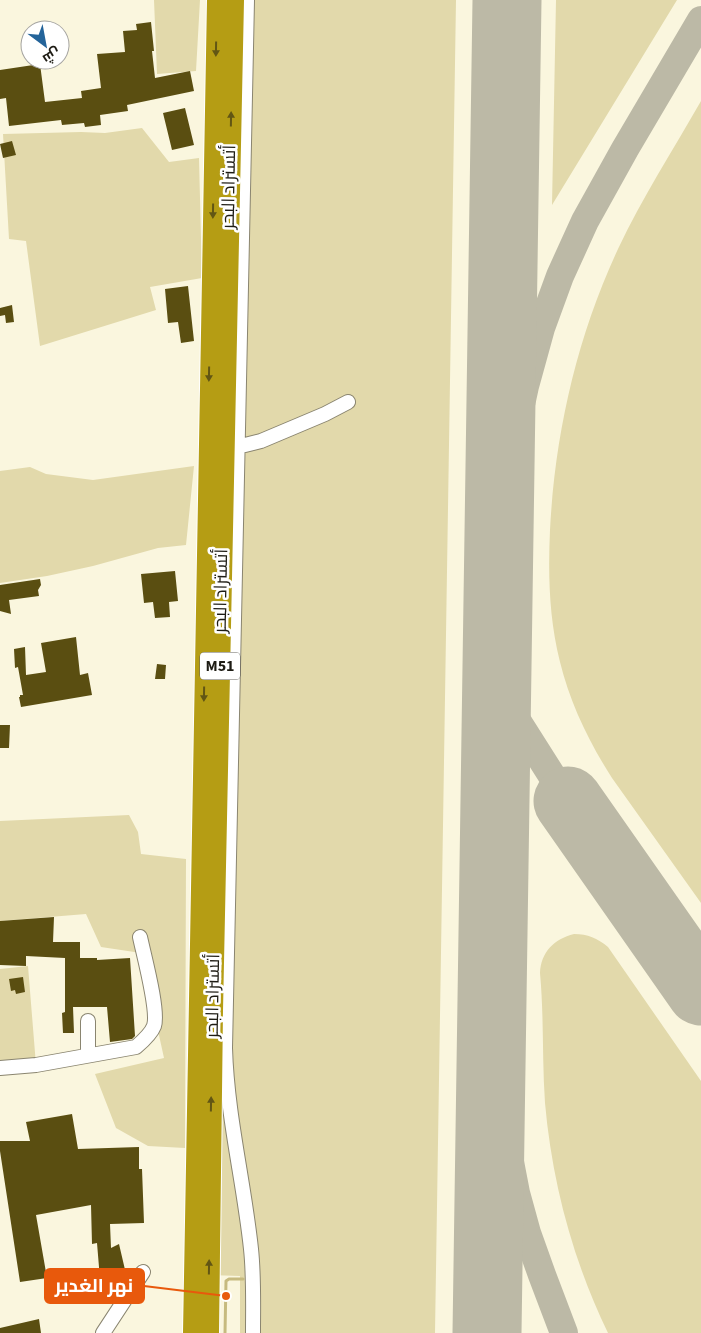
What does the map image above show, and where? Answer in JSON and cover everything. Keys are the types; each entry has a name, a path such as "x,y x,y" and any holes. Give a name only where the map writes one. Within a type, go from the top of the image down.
{"highway":[{"name":"أتستراد البحر","path":"193,1333 217,0"},
{"name":"أتستراد البحر","path":"209,1333 212,1011 234,0"}],"lane":[{"path":"247,0 225,1048 227,1082 251,1250 253,1333"},
{"path":"238,448 261,441 333,411 348,402"},
{"path":"0,1068 36,1065 136,1047 146,1038 154,1026 155,1012 140,937"},
{"path":"88,1021 88,1056"},
{"path":"103,1333 143,1272"}],"shaded area":[{"path":"154,0 200,0 196,71 157,74"},
{"path":"232,0 456,0 435,1333 240,1333 240,1276 209,1275"},
{"path":"556,0 677,0 552,205"},
{"path":"701,101 701,903 612,778 581,722 564,677 556,646 551,613 549,563 553,494 563,422 570,386 591,316 627,230"},
{"path":"142,128 169,162 199,158 202,278 150,287 156,310 40,346 26,241 9,239 3,134 105,133"},
{"path":"194,466 186,545 158,548 93,566 47,576 0,583 0,471 30,467 46,474 93,480"},
{"path":"129,815 138,832 141,854 186,859 185,1148 148,1146 116,1128 95,1074 164,1058 141,953 101,947 86,914 0,921 0,821"},
{"path":"574,934 592,937 608,947 701,1081 701,1333 608,1333 584,1278 566,1221 548,1133 544,1087 540,973 543,959 550,948 560,939"},
{"path":"28,966 36,1065 0,1068 0,969"}],"building":[{"path":"151,22 155,78 190,71 194,91 127,105 128,111 100,115 101,125 85,127 84,123 62,125 61,120 9,126 6,98 0,99 0,70 20,67 20,70 41,70 45,102 82,98 81,91 101,88 97,54 125,52 123,31 137,30 136,24"},
{"path":"185,108 194,145 172,150 163,113"},
{"path":"12,141 16,155 3,158 0,144"},
{"path":"188,286 194,341 181,343 178,322 168,323 165,289"},
{"path":"12,305 14,322 6,323 5,315 0,316 0,308"},
{"path":"175,571 178,601 169,602 170,617 155,618 153,602 144,603 141,574"},
{"path":"40,579 39,596 9,600 11,614 0,611 0,585"},
{"path":"76,637 80,675 88,673 92,695 21,707 19,697 23,695 18,667 15,668 14,649 25,647 26,675 46,672 41,643"},
{"path":"157,664 166,665 165,679 155,679"},
{"path":"0,725 10,725 9,748 0,748"},
{"path":"54,917 53,942 80,942 80,958 97,958 97,960 130,958 135,1036 132,1039 110,1042 107,1007 73,1007 74,1033 63,1033 62,1013 65,1012 65,958 26,956 26,966 0,965 0,921"},
{"path":"23,977 25,992 16,994 15,990 11,991 9,979"},
{"path":"72,1114 78,1149 139,1147 139,1169 142,1169 144,1223 110,1224 111,1248 119,1244 126,1274 100,1279 97,1243 92,1244 91,1205 36,1215 47,1278 20,1282 0,1141 30,1141 26,1122"},
{"path":"39,1319 41,1333 0,1333 0,1328"}],"waterway":[{"path":"225,1333 226,1281 229,1279 243,1279"}],"taxiway":[{"path":"498,587 505,548 512,446 525,386 541,328 560,276 585,221 701,20"},
{"path":"497,689 568,801"},
{"path":"491,1045 504,1131 516,1193 527,1233 564,1333"}],"runway":[{"path":"487,1333 507,0"},
{"path":"568,801 701,991"}],"place":[{"name":"نهر الغدير","path":"226,1296"}]}
